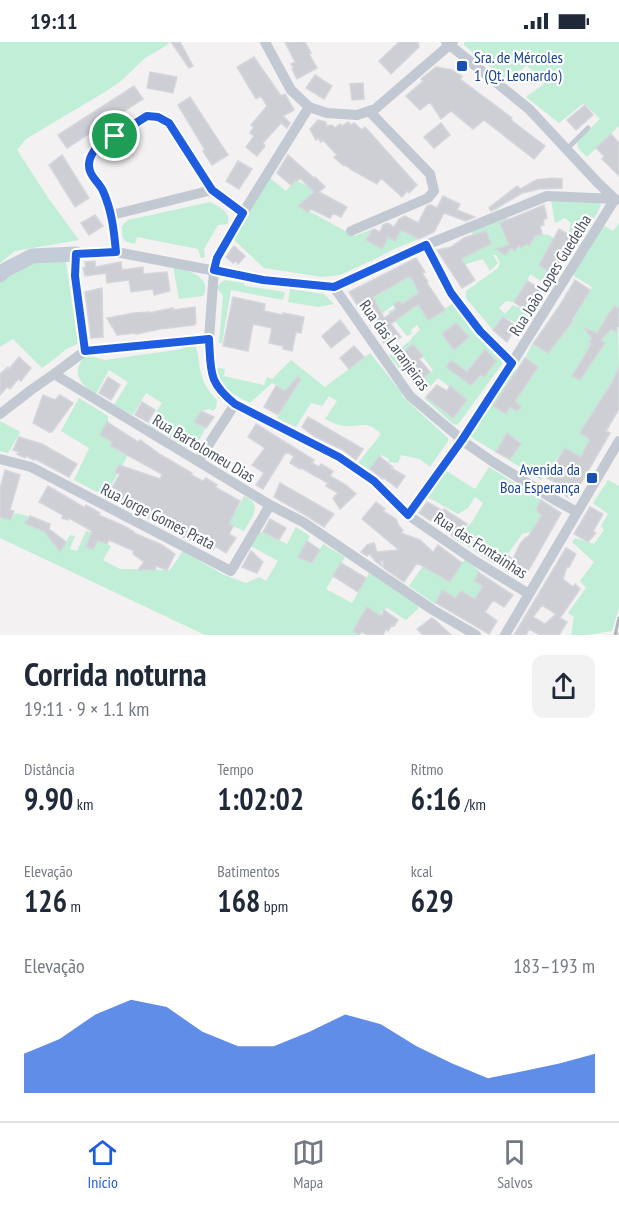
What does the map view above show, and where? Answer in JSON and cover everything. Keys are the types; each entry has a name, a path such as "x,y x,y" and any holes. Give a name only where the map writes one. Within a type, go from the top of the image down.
{"street":[{"path":"265,42 291,90 309,107 327,113 357,115 375,109 450,43 529,109 617,200"},
{"name":"Rua das Fontainhas","path":"309,107 217,258 214,270 209,339 213,379 222,394 235,404 339,457 374,481 408,515 475,561 529,594"},
{"path":"351,231 428,198 434,191 430,174 369,111"},
{"path":"116,252 112,215 102,189 90,171 89,162 96,148 147,116 158,117 169,123 212,190 243,213"},
{"path":"112,215 212,190"},
{"path":"0,275 32,256 116,252 263,280 334,287 426,245 547,196 617,200"},
{"name":"Rua João Lopes Guedelha","path":"408,515 462,440 617,200"},
{"path":"426,245 451,293 480,331 512,363"},
{"path":"76,254 75,276 85,351"},
{"name":"Rua das Laranjeiras","path":"334,287 410,396 462,440 493,462 577,512"},
{"path":"0,414 85,351 209,339"},
{"name":"Rua Bartolomeu Dias","path":"54,374 270,506 303,522 433,610 476,635"},
{"path":"198,462 235,404"},
{"path":"505,635 619,441"},
{"name":"Rua Jorge Gomes Prata","path":"0,459 31,467 231,571 270,506"}],"lane":[{"path":"567,149 588,128"}],"green space":[{"path":"0,42 168,42 169,44 145,58 108,90 26,139 17,150 79,240 15,251 0,263"},
{"path":"464,42 619,42 619,126 587,157 578,148 577,142 600,119 584,103 559,123 526,97 544,84 527,65 508,81 464,45"},
{"path":"270,178 286,191 295,180 308,186 316,194 321,193 315,203 306,199 298,206 354,236 373,229 366,240 382,249 388,237 395,241 401,230 419,239 340,275 322,277 264,268 233,239"},
{"path":"551,200 597,202 601,205 597,214 578,238 569,231 571,223 565,218 555,223"},
{"path":"210,202 224,210 228,216 228,224 218,225 204,249 205,257 201,258 198,249 137,237 135,244 125,241 122,236 122,226 128,220"},
{"path":"505,215 508,219 500,223 507,239 512,237 512,244 497,250 505,255 511,248 515,251 519,245 521,248 527,244 529,246 533,240 528,239 541,234 550,236 554,238 539,265 556,276 549,286 530,274 514,302 506,301 499,308 505,314 513,305 527,311 541,289 546,292 524,326 503,317 493,330 466,298 466,291 498,268 500,263 496,255 493,255 498,263 490,271 483,259 463,265 460,259 473,235 470,230"},
{"path":"619,223 619,308 614,306 589,343 592,345 572,376 579,380 601,340 611,329 615,331 618,326 619,368 581,433 590,439 569,479 571,451 565,448 541,480 466,434 511,370 530,380 538,367 525,358 532,344 548,353 573,321 592,287 571,274 602,224 613,231","holes":["511,379 523,390 515,401 521,407 517,411 510,407 505,414 493,406"]},
{"path":"64,258 78,343 42,368 13,339 0,347 0,268"},
{"path":"173,266 191,272 202,279 205,284 203,296 179,299"},
{"path":"409,276 425,290 413,297 428,320 452,304 502,357 502,364 456,425 424,398 426,397 453,418 467,400 438,378 427,390 418,383 433,370 413,344 404,374 389,356 410,341 420,330 417,325 407,336 388,312 395,308 402,316 408,312 399,301 381,314 373,297"},
{"path":"225,280 244,283 245,286 285,292 283,300 231,290 222,343 219,343 223,296 217,288"},
{"path":"290,289 324,294 334,304 318,307 288,302"},
{"path":"194,344 203,379 217,400 213,411 209,409 201,411 194,422 205,429 198,441 190,447 148,425 162,403 146,393 133,415 114,405 128,382 109,370 96,394 79,378 78,369 84,357 105,360 182,349"},
{"path":"370,353 403,397 448,438 430,467 420,459 401,455 398,463 389,462 389,459 381,455 369,470 358,463 381,434 367,425 344,426 325,419 337,401 329,396 322,406 311,403 296,427 277,418 296,386 291,384 285,391 272,383 250,403 226,388 219,378 217,371 216,362 217,368 225,369 224,376 264,385 267,377 272,379 291,360 325,387"},
{"path":"79,398 108,416 111,446 122,452 131,438 136,440 122,466 119,465 116,472 118,473 105,496 74,480 89,448 61,431"},
{"path":"0,421 20,433 8,453 0,451"},
{"path":"489,467 541,500 536,510 542,515 533,531 522,534 507,555 505,553 500,559 496,557 493,563 456,539 472,522 483,503 475,497 468,508 458,514 426,496 445,470 475,489"},
{"path":"608,480 619,486 619,608 612,631 571,635 574,617 568,613 586,588 580,581 594,562 572,542 575,538 594,544 604,530 601,526 608,514 593,503"},
{"path":"244,496 254,503 255,507 253,516 244,531 229,524"},
{"path":"15,513 28,516 25,523 45,532 60,552 70,535 75,536 70,549 77,551 86,531 92,532 86,547 93,549 98,540 111,546 103,560 120,569 170,570 183,551 222,574 246,583 259,577 266,581 278,561 249,545 258,530 287,544 296,527 310,536 298,557 312,563 323,544 345,557 326,589 352,603 369,573 418,606 418,609 406,620 387,608 378,615 367,607 353,631 359,635 205,635 0,538 0,517 12,520"},
{"path":"465,559 479,571 475,581 483,586 479,601 462,591 455,598 442,590 435,604 409,586 423,566 450,580"}],"building":[{"path":"171,42 180,42 193,66 189,68"},
{"path":"285,42 305,42 317,68 297,79 291,64 295,62"},
{"path":"399,42 418,42 419,47 391,74 379,61"},
{"path":"254,57 281,96 285,94 294,110 283,116 290,123 287,128 281,123 263,143 265,146 257,156 246,147 254,136 250,133 254,127 251,125 267,106 261,96 256,99 237,67"},
{"path":"436,67 452,70 462,76 460,79 545,146 534,159 484,120 473,129 451,111 441,119 430,102 420,110 406,96"},
{"path":"150,72 177,77 173,93 147,88"},
{"path":"315,75 332,86 324,99 306,88"},
{"path":"363,83 364,99 352,100 350,84"},
{"path":"134,86 143,99 67,148 58,135"},
{"path":"190,97 228,155 212,165 178,105"},
{"path":"585,105 593,115 576,130 567,120"},
{"path":"318,120 326,122 326,126 332,125 335,128 348,122 351,125 354,123 362,130 365,127 417,185 402,197 381,178 377,184 344,166 334,157 337,155 323,140 321,142 318,138 316,140 310,129"},
{"path":"441,123 450,135 434,148 424,137"},
{"path":"611,134 619,143 619,176 602,159 604,156 596,148"},
{"path":"62,155 89,198 75,207 49,165"},
{"path":"288,155 325,187 319,192 347,207 341,217 333,213 330,218 311,209 308,212 298,206 314,192 300,178 291,185 277,173"},
{"path":"238,161 252,169 239,189 226,181"},
{"path":"562,179 562,188 539,189 522,193 491,211 489,208 517,186 521,189 536,180"},
{"path":"443,196 460,204 457,210 475,217 466,221 444,213 434,232 419,239 401,230 395,241 388,237 382,249 366,240 372,230 380,232 383,225 388,223 394,227 399,219 405,216 418,223 427,206 437,208"},
{"path":"544,205 547,218 543,220 544,225 540,226 542,234 535,236 529,246 527,244 521,248 519,245 515,251 511,248 505,255 496,249 509,245 500,223"},
{"path":"95,215 103,226 89,235 81,223"},
{"path":"559,229 576,239 552,274 539,265"},
{"path":"486,231 491,244 461,259 475,280 462,288 437,250 451,247 464,238"},
{"path":"234,246 245,256 238,264 226,257"},
{"path":"416,258 425,272 422,273 427,283 445,310 428,320 418,304 391,324 401,337 389,345 387,341 384,343 375,329 365,306 359,308 349,292","holes":["409,276 419,293 402,304 399,301 394,304 396,310 384,318 373,297"]},
{"path":"95,261 95,267 121,262 122,270 143,267 143,274 167,272 170,291 154,295 153,289 131,292 129,280 107,283 106,273 85,276 83,268 86,267 85,262"},
{"path":"575,280 590,290 573,321 548,353 533,344"},
{"path":"527,281 541,289 527,311 514,302"},
{"path":"102,288 103,337 91,338 85,292"},
{"path":"233,297 265,304 264,311 304,317 301,333 296,332 292,351 269,343 272,328 253,324 248,351 223,346"},
{"path":"614,306 619,308 619,325 615,332 611,329 601,340 605,343 580,380 572,376 591,344 589,343 592,338 584,328 597,333"},
{"path":"195,307 196,323 194,325 136,334 117,335 107,318 173,308 173,310"},
{"path":"503,317 516,326 507,342 493,330"},
{"path":"340,320 350,333 331,348 322,336"},
{"path":"456,323 469,337 454,350 442,334"},
{"path":"413,344 423,356 419,359 430,372 418,383 397,358"},
{"path":"354,346 364,357 349,369 340,358"},
{"path":"485,349 496,361 484,377 481,374 471,385 446,367 451,360 467,372"},
{"path":"19,357 31,368 21,381 18,379 10,389 7,387 0,395 0,374 8,367 9,369"},
{"path":"525,358 538,367 515,401 521,407 517,411 510,407 506,414 493,406"},
{"path":"619,368 619,409 606,431 610,433 581,483 577,484 569,498 555,487 558,484 547,478 565,448 581,457 590,439 580,433"},
{"path":"108,377 120,385 111,400 99,393"},
{"path":"298,377 301,379 278,415 264,407 276,386 285,391"},
{"path":"437,385 447,391 450,386 467,400 453,418 426,397"},
{"path":"43,395 55,400 60,395 73,403 52,432 33,423"},
{"path":"142,402 155,410 148,422 135,415"},
{"path":"201,411 214,417 206,428 194,422"},
{"path":"308,417 363,449 356,460 302,427"},
{"path":"107,422 138,442 140,440 192,473 191,475 203,481 206,478 217,485 215,487 240,501 229,524 233,526 229,534 236,538 226,553 215,546 213,550 208,547 208,549 106,498 120,474 115,472 119,465 160,479 162,474 111,446 112,442 100,435"},
{"path":"256,424 314,460 312,463 319,467 321,464 333,471 330,476 356,494 340,509 333,498 338,493 326,486 328,483 290,463 294,456 286,452 263,489 256,485 264,473 252,465 265,448 248,437"},
{"path":"507,433 521,444 510,459 496,452"},
{"path":"19,437 42,444 77,464 69,477 35,459 17,454 19,452 13,450"},
{"path":"379,456 393,467 391,468 405,476 397,488 370,469"},
{"path":"5,470 20,475 10,510 14,511 11,520 0,517 0,489"},
{"path":"280,483 334,514 324,527 274,497"},
{"path":"48,486 85,508 86,505 100,513 99,515 162,545 175,554 167,570 156,566 155,570 138,570 144,562 133,554 134,551 109,540 107,544 98,540 93,549 86,547 92,531 69,518 68,520 62,518 63,515 39,502"},
{"path":"541,500 561,513 523,580 501,567 507,555 513,559 520,544 528,537 542,515 536,510"},
{"path":"376,502 385,509 383,511 396,519 403,530 401,533 420,540 433,552 438,545 462,563 450,582 417,563 404,582 384,568 383,561 380,561 382,566 370,554 367,556 361,552 367,545 374,543 377,552 399,550 362,519"},
{"path":"427,502 443,511 444,509 467,524 456,539 432,519 431,521 419,513"},
{"path":"590,507 603,514 593,531 596,533 588,542 574,534"},
{"path":"30,516 50,524 49,529 66,542 60,552 45,532 25,523"},
{"path":"270,519 286,528 279,540 263,532"},
{"path":"307,541 320,550 312,563 298,557"},
{"path":"566,548 576,554 567,567 563,579 573,587 575,584 580,589 560,618 567,622 559,635 540,635 529,629 526,635 514,635","holes":["542,605 556,614 545,624 533,617"]},
{"path":"251,551 263,562 257,573 242,567"},
{"path":"341,563 366,578 358,592 333,576"},
{"path":"478,572 513,595 504,607 493,600 485,612 497,621 489,634 436,603 442,590 455,598 461,591 475,599 483,586 475,581"},
{"path":"367,607 382,616 384,610 398,620 388,631 386,629 383,635 367,635 362,632 359,635 353,631"},
{"path":"432,618 451,635 423,635 417,629"}],"railway":[{"path":"615,635 619,618"}],"place":[{"name":"Sra. de Mércoles 1 (Qt. Leonardo)","path":"462,66"},
{"name":"Avenida da Boa Esperança","path":"592,478"}],"route":[{"path":"147,116 158,117 169,123 212,190 243,213 217,258 214,270 263,280 334,287 426,245 451,293 480,331 512,363 462,440 408,515 374,481 339,457 235,404 222,394 213,379 209,339 85,351 75,276 76,254 116,252 112,215 102,189 90,171 89,162 96,148 115,136 147,116"}]}
